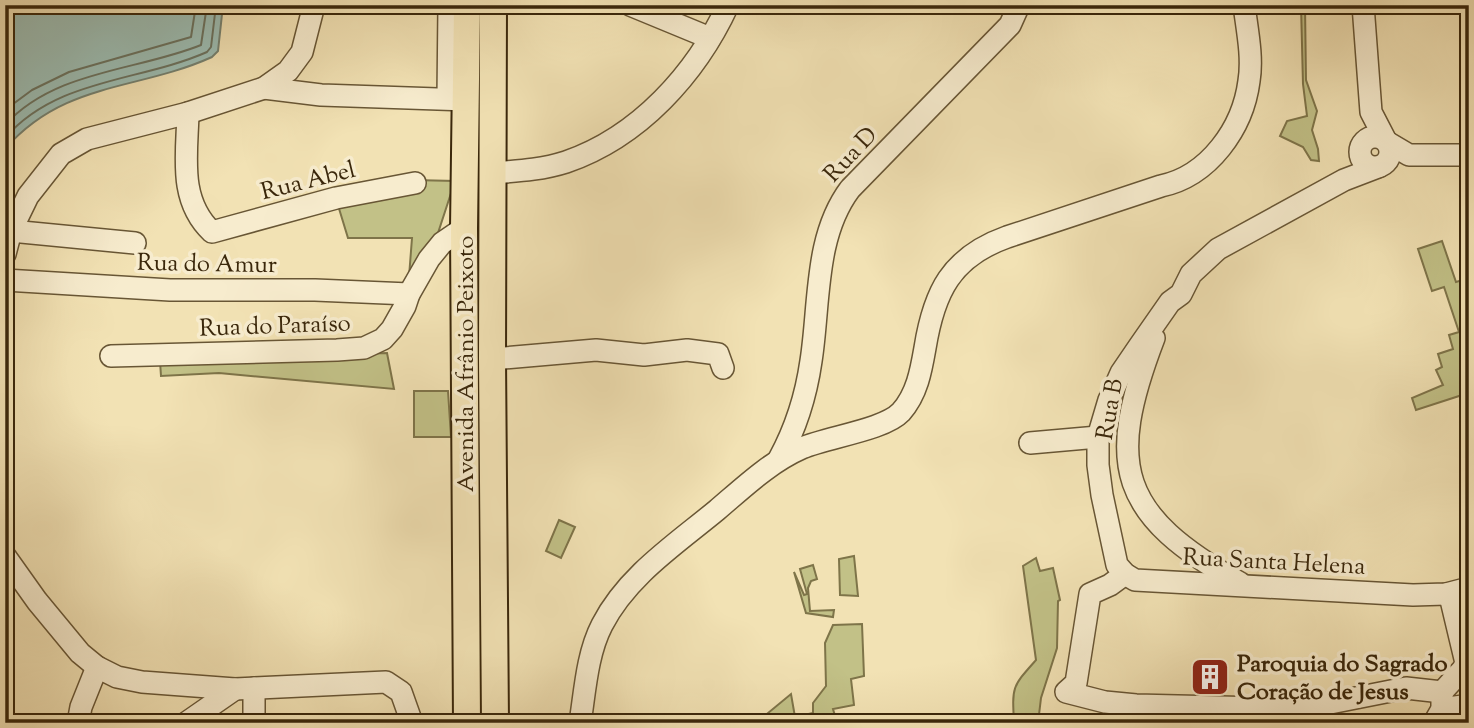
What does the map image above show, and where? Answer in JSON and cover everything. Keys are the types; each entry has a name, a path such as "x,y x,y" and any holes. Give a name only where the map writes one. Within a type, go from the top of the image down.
{"main road":[{"name":"Avenida Afrânio Peixoto","path":"467,5 457,99 464,229 467,723"},
{"name":"Avenida Afrânio Peixoto","path":"493,5 495,723"}],"street":[{"path":"5,254 23,205 39,180 61,154 87,139 188,113 264,88 288,71 302,52 314,5"},
{"path":"264,88 321,95 457,99 449,5"},
{"path":"629,5 710,38"},
{"path":"492,173 529,171 564,162 607,143 653,110 684,76 728,5"},
{"name":"Rua D","path":"779,459 796,425 806,389 823,257 835,212 850,188 1010,25 1019,5"},
{"path":"580,723 596,637 618,599 664,554 779,459 808,445 887,421 901,411 912,396 919,376 934,306 950,277 975,251 1007,237 1175,183 1210,159 1235,127 1249,81 1244,5"},
{"path":"1363,5 1371,112 1360,153 1368,165 1380,166 1390,155 1371,112"},
{"name":"Rua Abel","path":"188,113 188,192 209,230 215,232 336,198 415,183"},
{"path":"1344,180 1361,147 1370,138 1379,137 1409,155 1469,155"},
{"name":"Rua B","path":"1125,574 1117,565 1098,465 1098,438 1121,373 1170,302 1181,295 1191,274 1218,250 1344,180 1409,155"},
{"name":"Rua do Paraíso","path":"111,356 363,348 374,345 392,329 408,293 429,259 443,243 464,229"},
{"path":"11,232 135,243"},
{"name":"Rua do Amur","path":"5,281 170,290 408,293"},
{"name":"Rua B","path":"1162,316 1126,435 1132,483 1150,516 1186,550 1247,586"},
{"path":"492,359 596,350 644,355 687,350 718,354 723,368"},
{"path":"1111,396 1134,403"},
{"path":"1030,443 1098,438"},
{"path":"5,556 80,653 97,667 117,677 142,682 244,688 386,682 401,692 412,723"},
{"path":"1125,574 1110,585 1092,592 1088,600 1076,683 1066,692 1105,702 1304,716 1406,688 1439,708 1469,705"},
{"name":"Rua Santa Helena","path":"1125,574 1135,580 1413,595 1446,594 1469,588"},
{"path":"1439,708 1466,663 1451,600 1446,594"},
{"path":"78,723 81,707 97,667"},
{"path":"186,723 244,688"},
{"path":"244,688 254,723"}],"shaded area":[{"path":"1301,5 1305,5 1306,80 1317,111 1312,130 1319,161 1311,160 1303,147 1280,136 1287,121 1307,116 1303,84"},
{"path":"413,180 455,181 421,285 409,277 412,238 348,238 337,202"},
{"path":"1442,241 1456,282 1469,278 1469,389 1459,396 1416,410 1412,398 1443,385 1436,370 1442,367 1438,354 1453,349 1449,335 1459,332 1444,287 1432,291 1418,249"},
{"path":"387,353 394,389 219,373 161,376 160,361"},
{"path":"414,391 448,391 451,437 414,437"},
{"path":"559,520 575,527 561,558 546,551"},
{"path":"854,556 858,596 840,595 839,559"},
{"path":"1036,558 1040,571 1053,568 1060,600 1057,648 1041,698 1038,723 1014,723 1015,688 1036,660 1023,566"},
{"path":"813,565 817,579 811,581 808,588 810,611 834,610 833,617 806,613 794,572 804,595 807,594 800,569"},
{"path":"862,624 864,676 851,679 854,705 833,709 837,723 756,723 791,694 795,717 813,713 813,703 826,686 825,643 833,625"}],"water":[{"path":"5,5 223,5 218,51 212,57 184,68 77,99 28,127 5,149"}],"place":[{"name":"Paroquia do Sagrado Coração de Jesus","path":"1210,677"}]}
